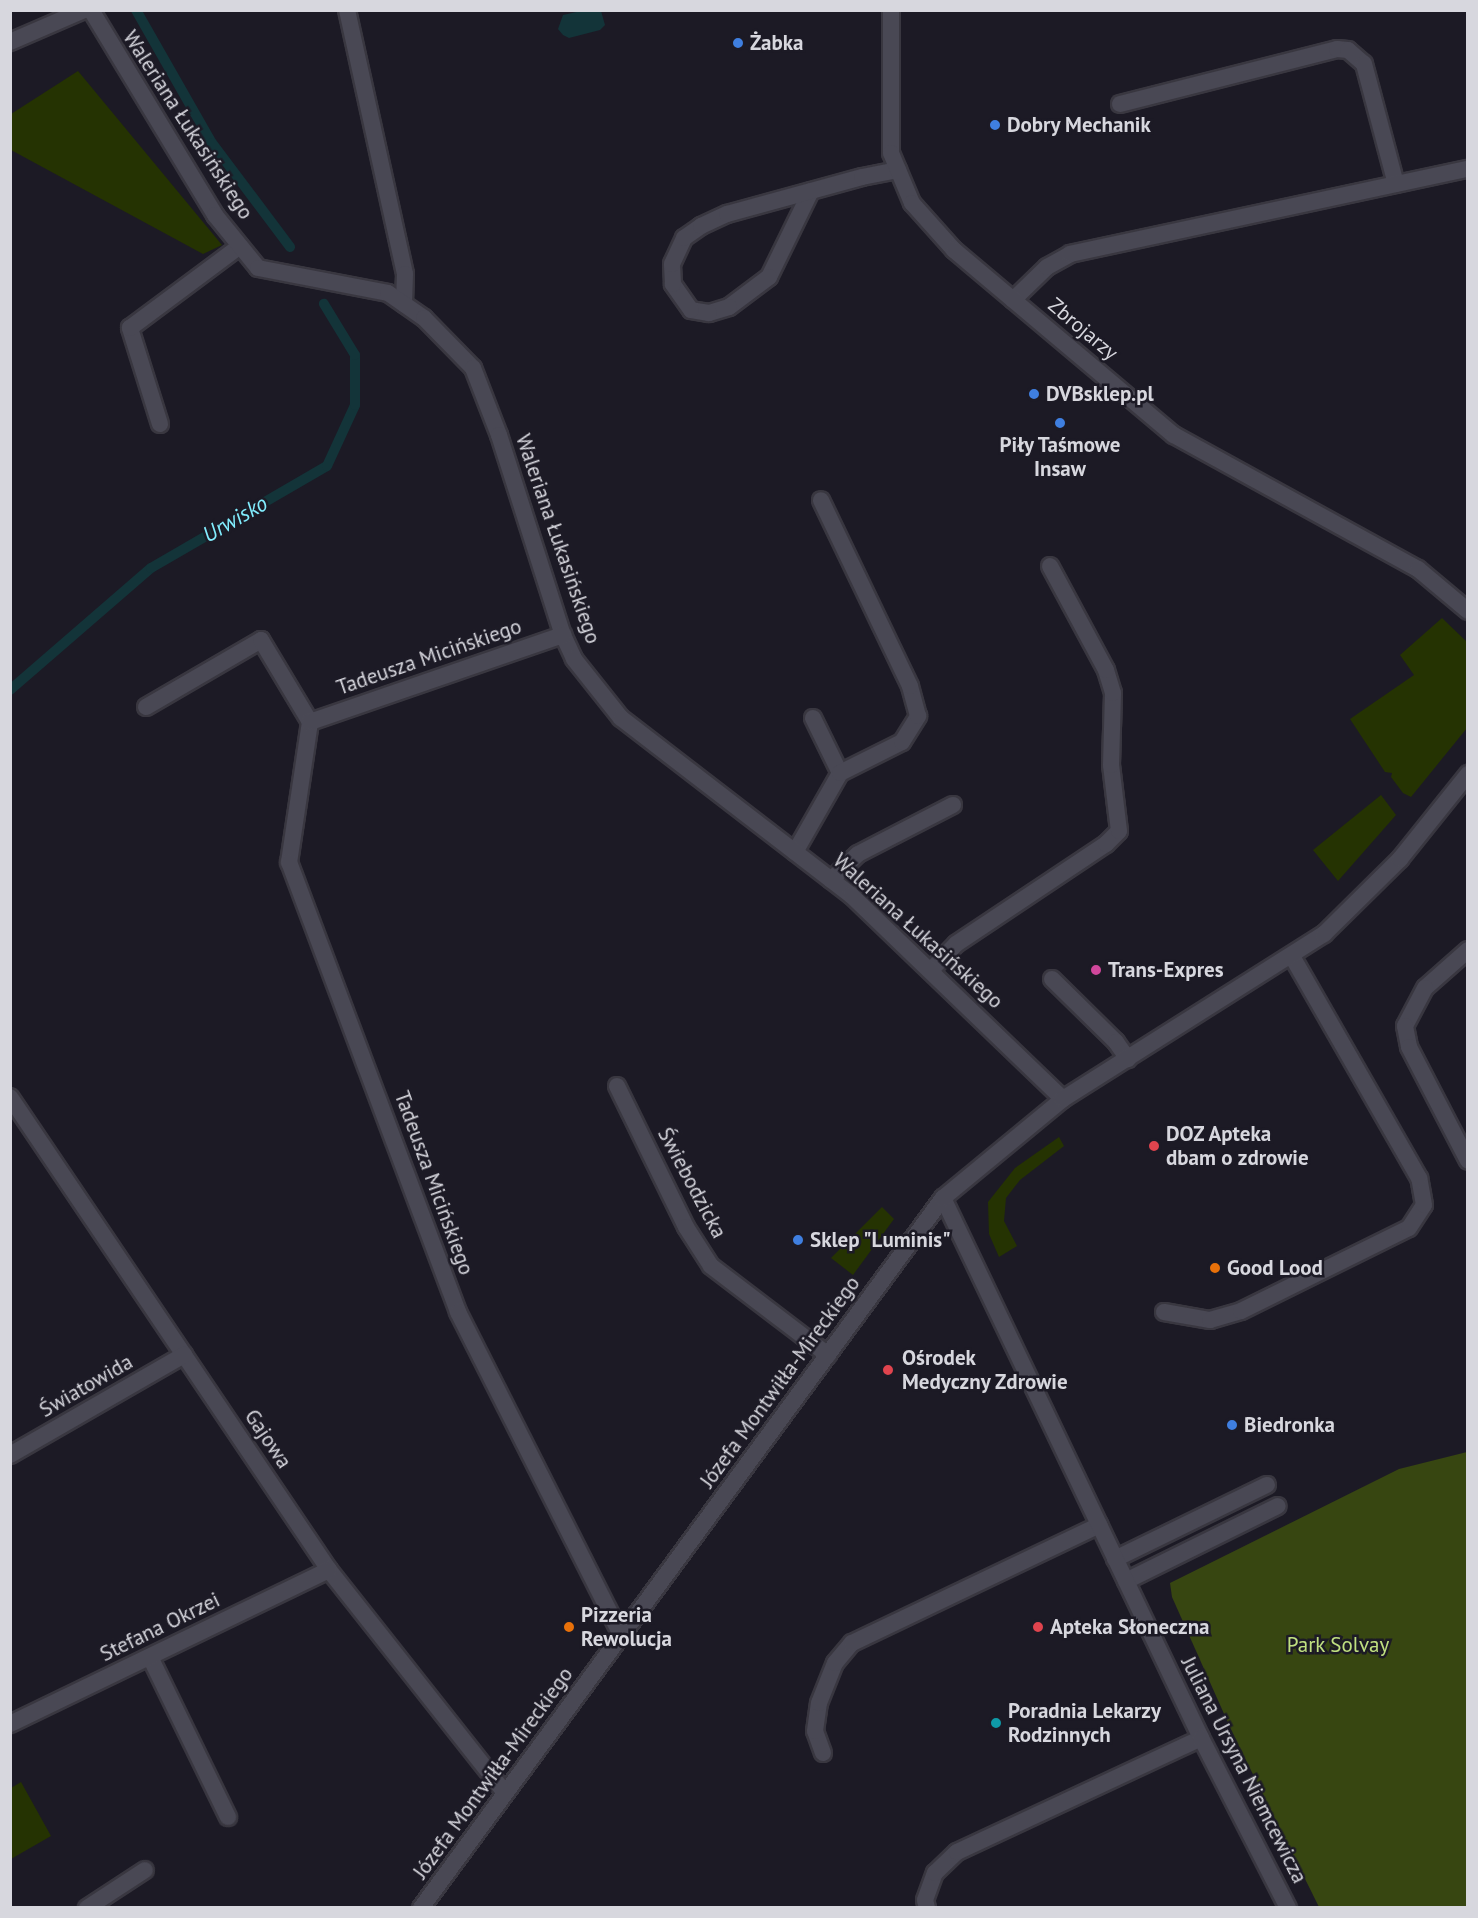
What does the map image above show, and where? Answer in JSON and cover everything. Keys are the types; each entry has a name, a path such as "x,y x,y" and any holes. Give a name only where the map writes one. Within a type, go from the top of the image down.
{"street":[{"path":"10,42 84,10"},
{"name":"Waleriana Łukasińskiego","path":"91,10 215,215 258,268 388,293 404,304 473,368 499,435 562,635 574,659 621,718 831,880 931,970 1063,1099"},
{"path":"347,10 405,273 404,304"},
{"name":"Zbrojarzy","path":"891,10 891,153 912,203 954,250 1174,435 1418,568 1467,611"},
{"path":"1120,104 1337,49 1348,50 1364,64 1396,184"},
{"path":"1013,300 1047,267 1070,254 1467,169"},
{"path":"811,191 770,277 729,307 709,313 691,310 673,284 672,264 684,238 727,214 811,191 898,170"},
{"path":"160,424 130,328 240,246"},
{"path":"795,852 840,773 902,742 916,724 918,705 821,500"},
{"path":"931,970 956,944 1106,844 1119,831 1111,765 1113,693 1106,670 1050,566"},
{"name":"Tadeusza Micińskiego","path":"562,635 310,722 289,862 458,1312 622,1636"},
{"path":"146,707 261,640 310,722"},
{"path":"813,718 840,773"},
{"name":"Józefa Montwiłła-Mireckiego","path":"421,1908 943,1198 1063,1099 1324,934 1375,887 1467,774"},
{"path":"831,880 858,854 953,805"},
{"path":"1467,950 1425,988 1405,1026 1408,1047 1467,1161"},
{"path":"1164,1312 1210,1320 1241,1311 1409,1228 1424,1205 1419,1178 1292,956"},
{"path":"1052,979 1116,1042 1128,1059"},
{"name":"Świebodzicka","path":"616,1086 686,1227 711,1266 828,1354"},
{"name":"Gajowa","path":"10,1097 329,1570 505,1793"},
{"name":"Juliana Ursyna Niemcewicza","path":"943,1198 1201,1738 1288,1908"},
{"name":"Światowida","path":"10,1455 184,1355"},
{"path":"1115,1558 1267,1485"},
{"path":"1126,1581 1278,1506"},
{"path":"823,1753 816,1731 819,1703 835,1663 852,1644 1099,1525"},
{"name":"Stefana Okrzei","path":"10,1724 329,1570"},
{"path":"150,1657 228,1818"},
{"path":"927,1908 925,1900 935,1873 957,1852 1201,1738"},
{"path":"87,1908 145,1870"}],"green space":[{"path":"78,71 222,245 203,254 11,150 11,114"},
{"path":"1442,618 1467,642 1467,728 1411,797 1403,793 1391,777 1392,773 1385,772 1350,719 1414,675 1400,655"},
{"path":"1381,795 1396,815 1338,881 1313,850"},
{"path":"1059,1137 1064,1146 1020,1180 1006,1198 1004,1221 1017,1246 999,1257 989,1234 988,1202 1015,1168"},
{"path":"882,1207 894,1219 853,1275 831,1258"},
{"name":"Park Solvay","path":"1467,1452 1467,1907 1319,1907 1233,1734 1172,1597 1170,1583 1399,1469"},
{"path":"21,1782 51,1836 11,1859 11,1788"}],"shaded area":[{"path":"581,11 601,11 605,25 600,30 569,38 563,35 558,29 563,15"}],"waterway":[{"name":"Urwisko","path":"136,10 212,143 290,247"},
{"name":"Urwisko","path":"10,690 151,568 327,466 355,405 355,355 324,304"}],"place":[{"name":"Żabka","path":"738,43"},
{"name":"Dobry Mechanik","path":"995,125"},
{"name":"DVBsklep.pl","path":"1034,394"},
{"name":"Piły Taśmowe Insaw","path":"1060,423"},
{"name":"Trans-Expres","path":"1096,970"},
{"name":"DOZ Apteka dbam o zdrowie","path":"1154,1146"},
{"name":"Sklep \"Luminis\"","path":"798,1240"},
{"name":"Good Lood","path":"1215,1268"},
{"name":"Ośrodek Medyczny Zdrowie","path":"888,1370"},
{"name":"Biedronka","path":"1232,1425"},
{"name":"Pizzeria Rewolucja","path":"569,1627"},
{"name":"Apteka Słoneczna","path":"1038,1627"},
{"name":"Poradnia Lekarzy Rodzinnych","path":"996,1723"}]}
